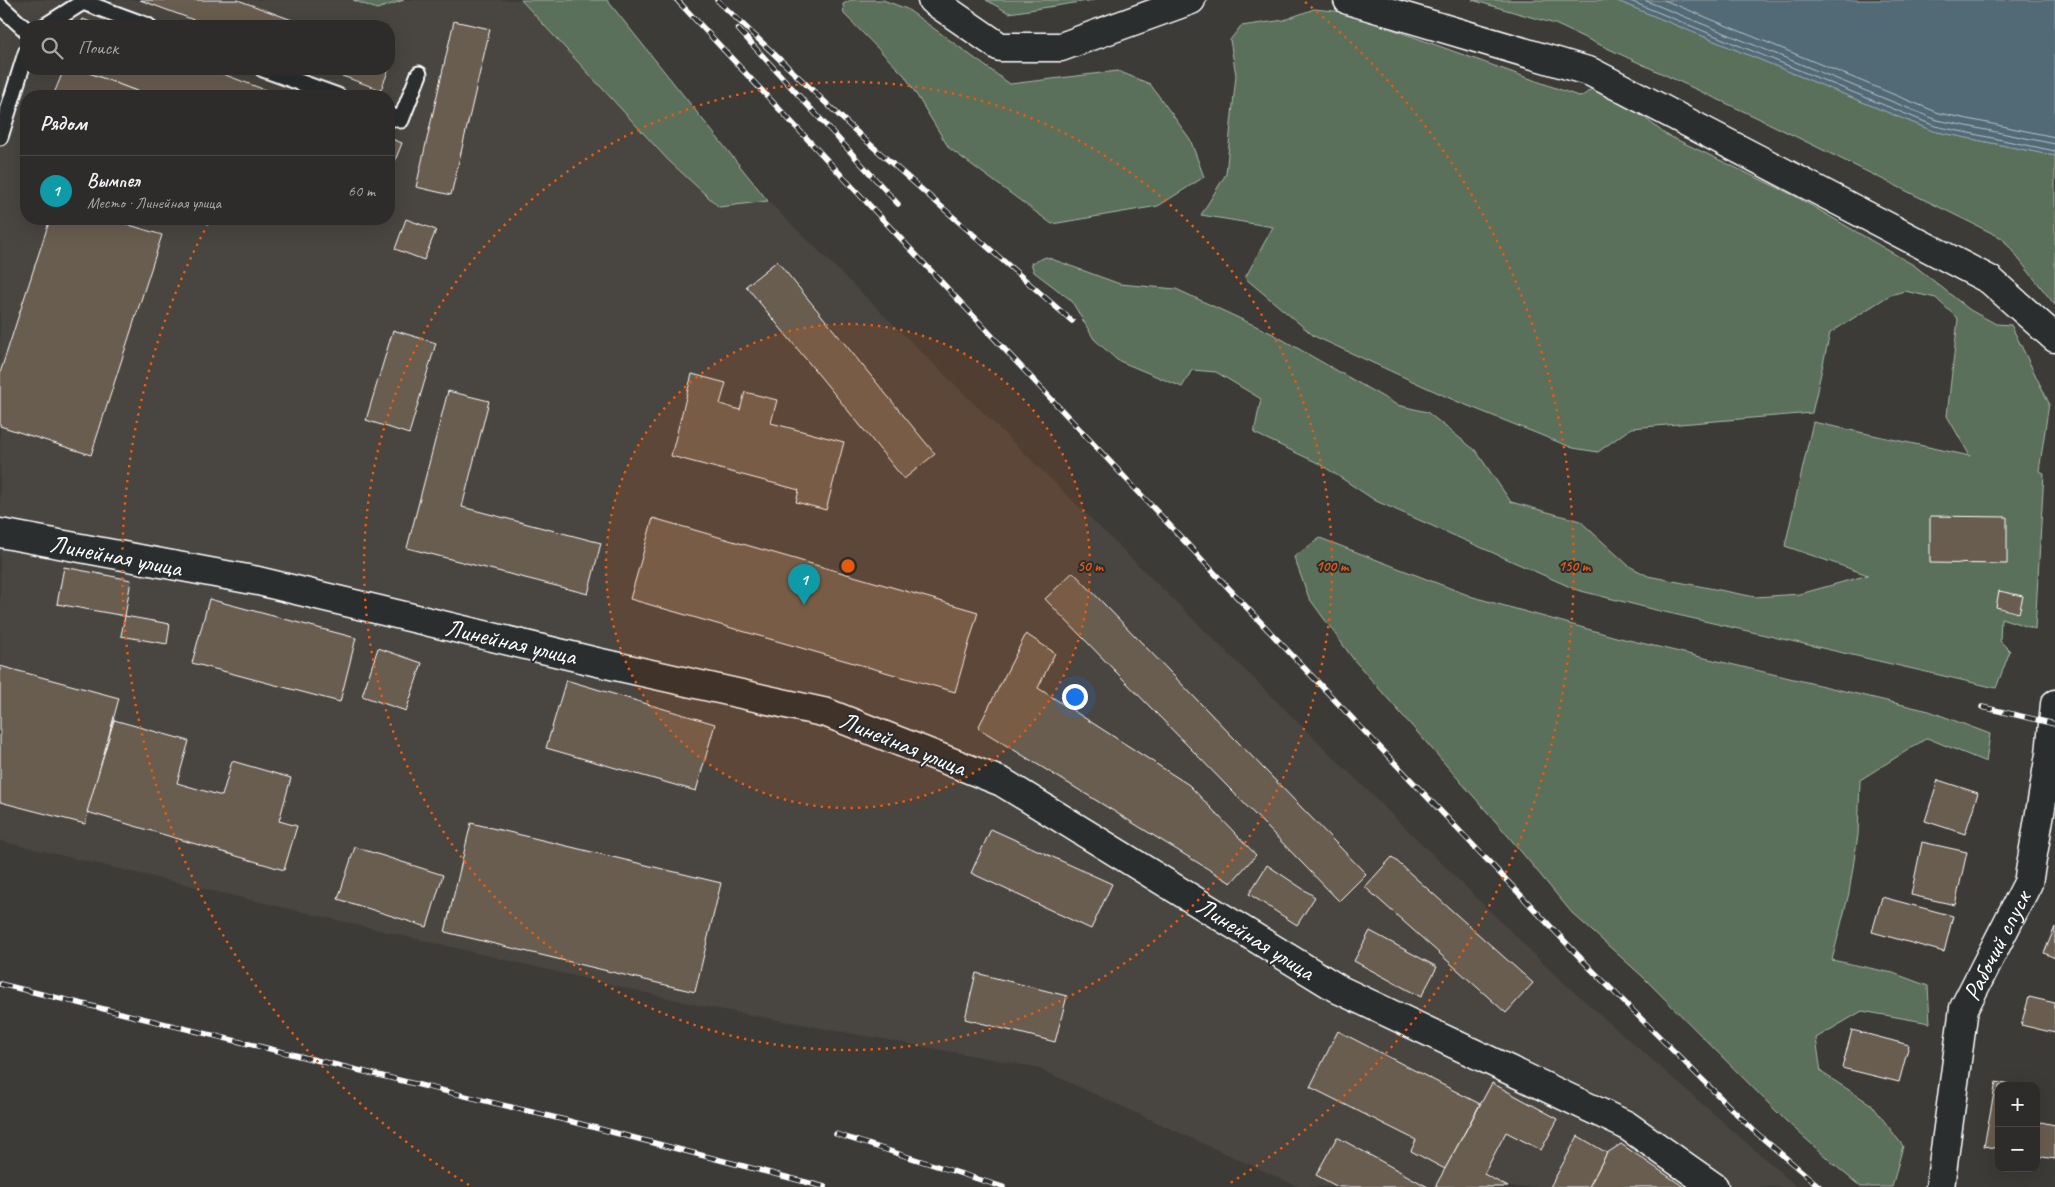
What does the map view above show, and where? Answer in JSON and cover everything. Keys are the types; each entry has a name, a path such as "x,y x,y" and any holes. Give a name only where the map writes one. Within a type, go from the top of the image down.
{"street":[{"path":"932,0 1000,47 1062,47 1191,0"},
{"path":"1348,0 1591,72 1990,280 2055,338"},
{"name":"Линейная улица","path":"0,533 258,581 597,662 828,713 1002,782 1340,990 1626,1125 1714,1187"},
{"name":"Рабочий спуск","path":"1940,1187 1964,1008 2028,883 2050,754 2055,704"}],"lane":[{"path":"54,20 83,2 132,20"},
{"path":"0,6 20,24"},
{"path":"0,137 20,72"},
{"path":"395,118 401,120 419,74"},
{"path":"280,75 321,90"}],"shaded area":[{"path":"0,0 521,0 768,201 1554,974 1797,1187 1299,1187 1035,1067 702,1006 0,841"}],"green space":[{"path":"353,0 404,0 377,9"},
{"path":"521,0 607,0 768,201 719,207 668,160"},
{"path":"851,0 883,0 907,9 1010,84 1118,71 1150,84 1190,139 1204,177 1158,206 1052,224 949,148 905,76 844,14 843,4"},
{"path":"986,0 1094,0 1009,13"},
{"path":"1472,0 1615,0 1933,131 2055,156 2055,305 2002,238 1758,118 1555,24"},
{"path":"1314,9 1344,12 1581,97 1593,88 1609,89 1665,134 1795,196 1915,266 1970,310 1996,324 2011,325 2049,403 2039,471 2044,473 2035,629 2001,618 2000,641 2010,651 1996,688 1577,590 1376,501 1320,464 1254,433 1261,399 1216,372 1192,370 1182,387 1117,360 1094,339 1071,300 1034,272 1031,263 1046,257 1120,284 1176,289 1271,333 1397,405 1427,412 1476,451 1511,502 1580,521 1629,566 1648,576 1755,597 1800,594 1868,575 1785,546 1813,422 1970,456 1947,416 1958,319 1936,298 1905,291 1890,295 1830,333 1812,413 1631,428 1598,452 1573,448 1456,401 1314,336 1245,278 1273,227 1201,215 1226,174 1236,75 1230,40 1241,26 1284,20"},
{"path":"1320,538 1473,597 1616,637 1929,711 1990,734 1986,762 1927,738 1860,780 1858,835 1849,893 1832,960 1893,973 1928,986 1930,1023 1862,1011 1816,1038 1821,1072 1872,1105 1903,1146 1892,1187 1861,1187 1837,1167 1785,1120 1642,976 1572,913 1503,830 1354,660 1309,598 1294,557"}],"water":[{"path":"1615,0 2055,0 2055,156 1933,131"}],"building":[{"path":"140,0 238,0 292,20 194,20"},
{"path":"454,21 490,29 451,195 416,187"},
{"path":"62,75 95,75 134,90 55,90"},
{"path":"95,75 226,75 265,90 134,90"},
{"path":"340,75 387,75 381,90"},
{"path":"395,140 402,143 395,161"},
{"path":"406,219 436,230 424,260 395,249"},
{"path":"48,225 130,225 162,235 91,455 0,426 0,373"},
{"path":"777,261 935,454 904,479 746,286"},
{"path":"393,330 436,343 409,434 366,420"},
{"path":"692,374 726,383 720,404 740,410 745,392 777,400 771,423 844,442 826,510 796,502 799,490 671,456"},
{"path":"448,391 489,401 462,507 601,543 588,594 407,548"},
{"path":"1930,516 2007,517 2007,564 1930,563"},
{"path":"653,518 978,612 955,692 630,599"},
{"path":"64,567 131,580 125,616 57,604"},
{"path":"1073,572 1366,874 1339,901 1045,599"},
{"path":"1999,591 2023,596 2019,613 1996,607"},
{"path":"209,599 356,638 340,702 192,663"},
{"path":"125,616 170,624 167,644 121,636"},
{"path":"1026,634 1055,653 1038,688 1189,785 1256,855 1231,883 978,728"},
{"path":"378,648 422,663 406,711 362,696"},
{"path":"0,666 119,698 85,824 0,802"},
{"path":"566,680 715,724 696,791 546,748"},
{"path":"114,720 189,741 177,783 222,796 232,761 291,778 279,821 297,826 284,870 87,812"},
{"path":"1938,780 1978,793 1965,834 1925,821"},
{"path":"471,823 721,883 695,992 445,932"},
{"path":"991,829 1112,884 1091,929 971,873"},
{"path":"1922,842 1967,852 1955,905 1911,895"},
{"path":"355,847 443,875 427,927 338,899"},
{"path":"1392,857 1533,983 1506,1013 1365,887"},
{"path":"1267,865 1315,897 1297,925 1249,894"},
{"path":"1882,897 1953,916 1944,952 1872,932"},
{"path":"2055,927 2055,958 2044,953"},
{"path":"1370,931 1437,967 1421,997 1354,961"},
{"path":"976,973 1067,996 1055,1042 965,1019"},
{"path":"2029,997 2055,1003 2055,1033 2021,1025"},
{"path":"1852,1030 1909,1045 1899,1082 1842,1068"},
{"path":"1338,1031 1480,1104 1445,1169 1411,1151 1416,1140 1310,1087"},
{"path":"1492,1083 1558,1119 1541,1150 1506,1132 1484,1174 1508,1187 1435,1187"},
{"path":"1995,1087 1995,1148 1984,1146"},
{"path":"2040,1122 2055,1125 2055,1159 2040,1157"},
{"path":"1578,1136 1607,1153 1589,1187 1550,1187"},
{"path":"1337,1137 1428,1187 1338,1187 1316,1175"},
{"path":"1621,1144 1684,1187 1589,1187 1607,1153"}],"railway":[{"path":"677,0 1251,612 1591,969 1753,1130 1820,1187"},
{"path":"717,0 863,138 1072,321"},
{"path":"738,29 898,204"},
{"path":"1982,707 2055,724"},
{"path":"0,984 565,1120 825,1187"},
{"path":"836,1134 1003,1187"}],"place":[{"name":"Вымпел","path":"804,605"}]}
